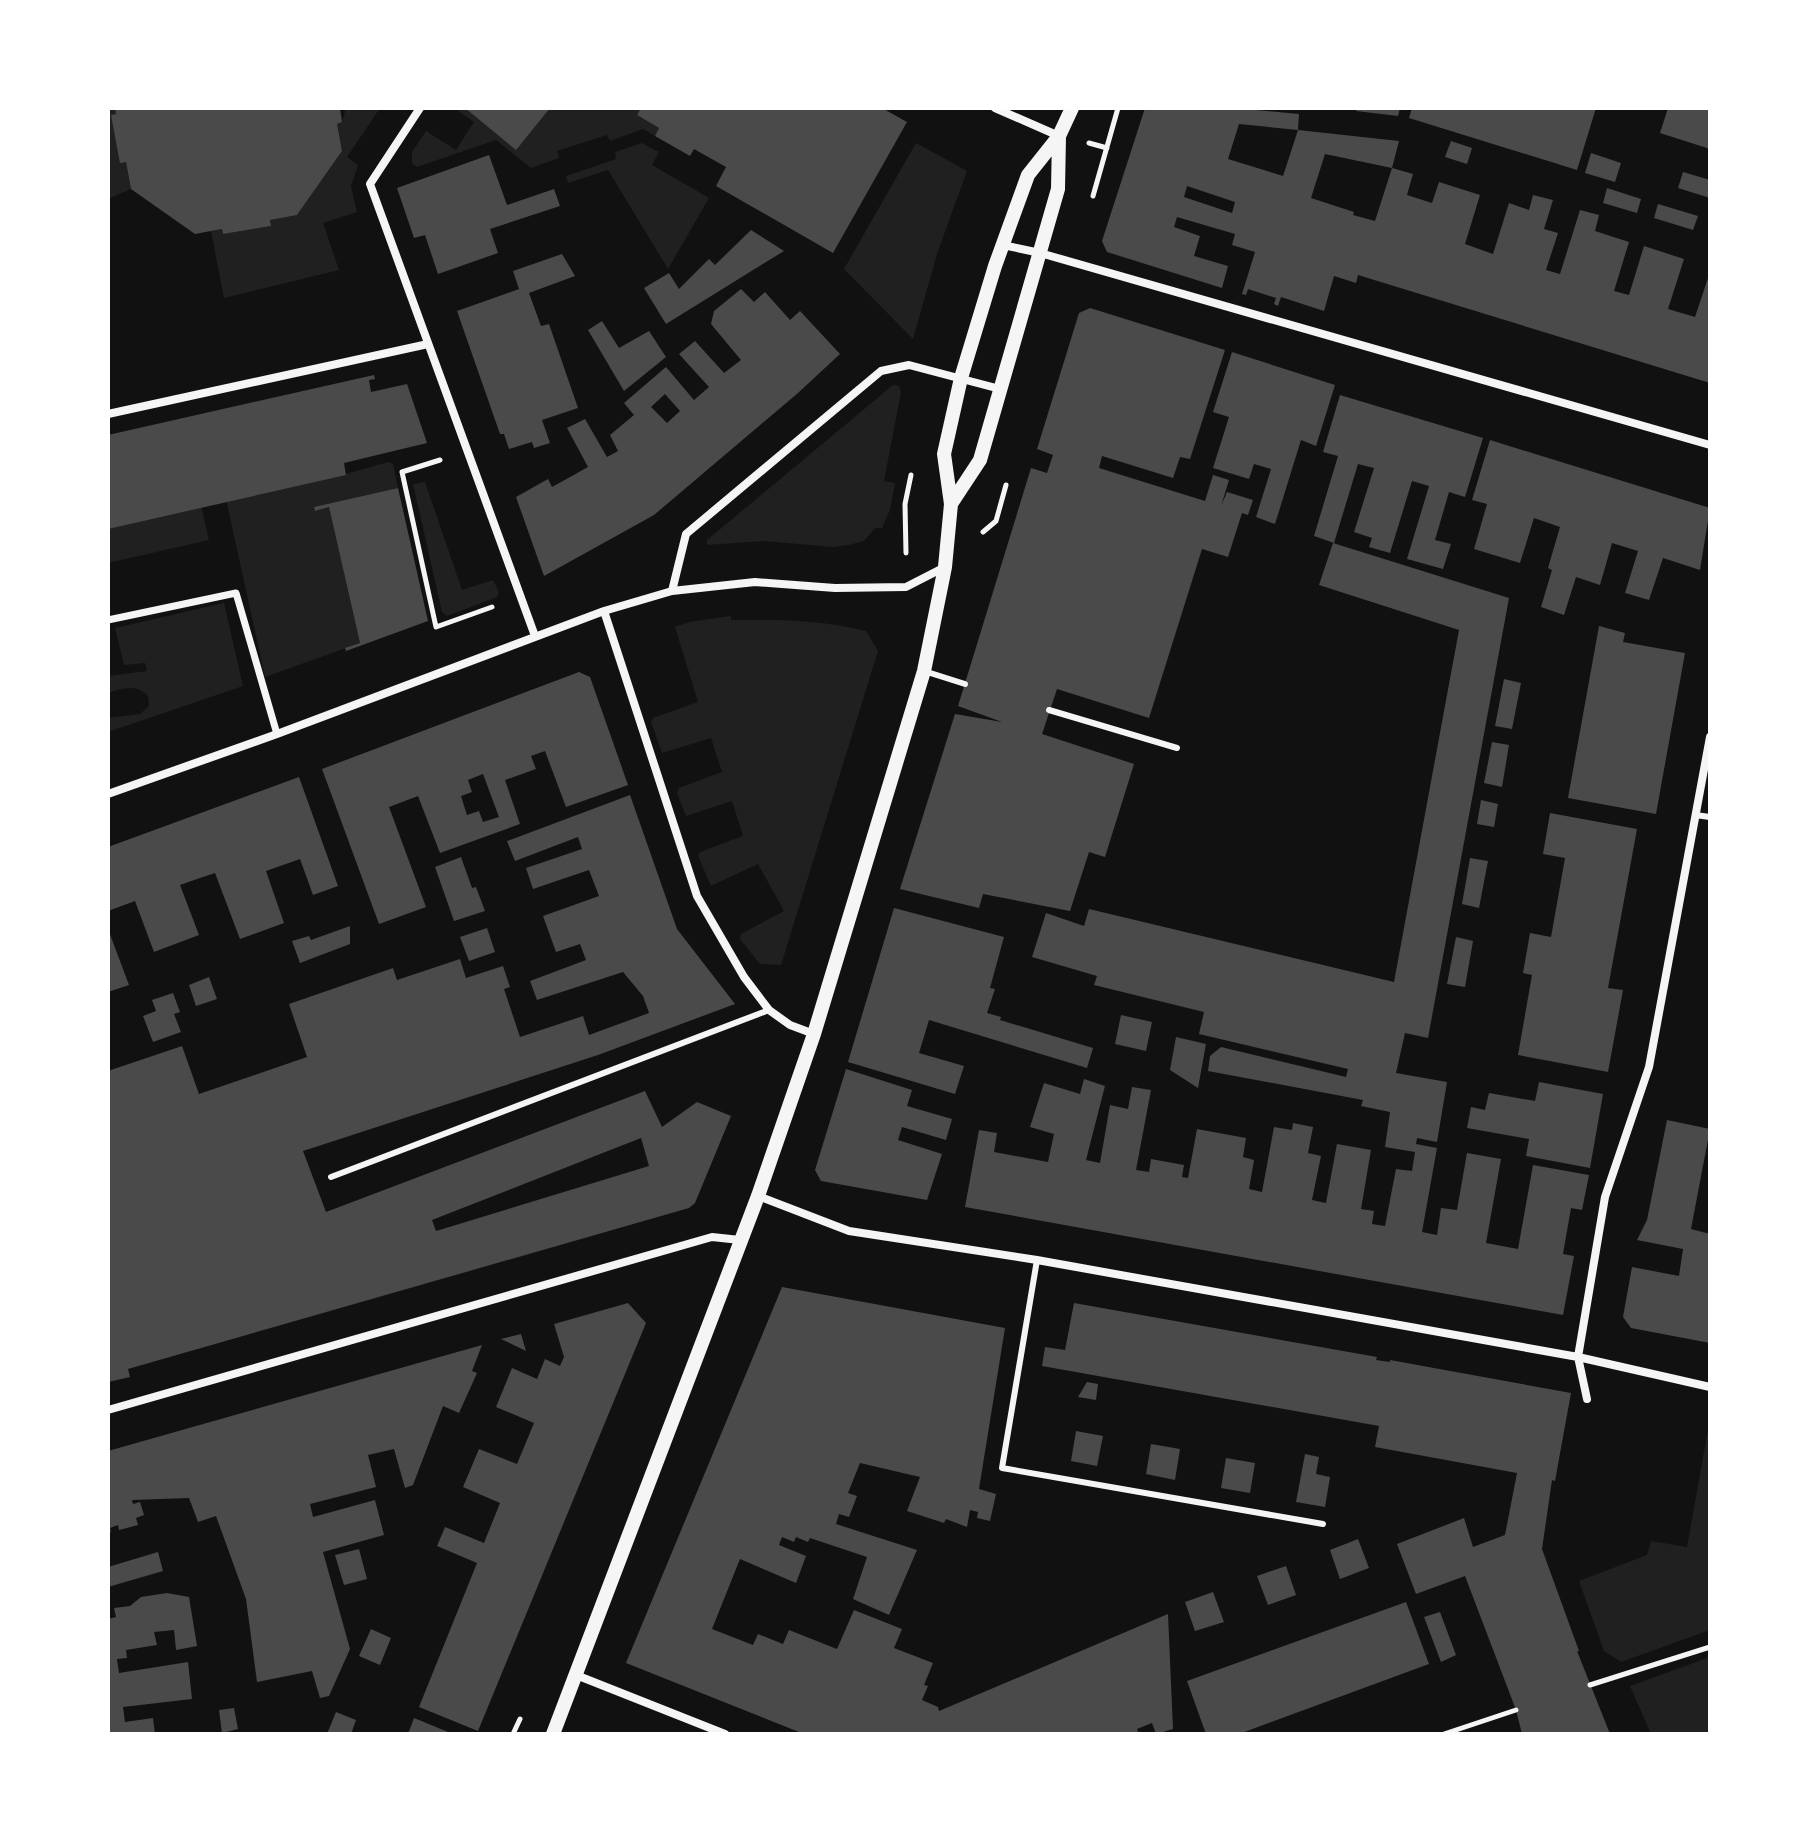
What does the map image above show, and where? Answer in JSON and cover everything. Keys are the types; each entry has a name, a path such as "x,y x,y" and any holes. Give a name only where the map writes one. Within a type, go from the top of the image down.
{"street":[{"path":"420,108 370,184 535,636"},
{"path":"995,108 1059,136"},
{"path":"553,1734 758,1196 814,1034 924,671 945,567 951,504 944,454 961,378 1028,175 1059,136 1072,108"},
{"path":"951,504 980,460 1058,189 1059,136"},
{"path":"1003,245 1710,445"},
{"path":"108,414 428,344"},
{"path":"672,591 686,534 881,371 909,365 1000,389"},
{"path":"108,794 604,611 672,591 755,582 835,588 906,587 945,567"},
{"path":"108,620 236,593 277,734"},
{"path":"604,611 697,896 744,977 769,1010 790,1025 814,1034"},
{"path":"1587,1399 1578,1357 1605,1197 1649,1067 1710,737"},
{"path":"758,1196 849,1231 1037,1260 1578,1357 1710,1387"},
{"path":"108,1410 712,1237 740,1240"},
{"path":"576,1675 725,1734"}],"lane":[{"path":"924,671 965,684"},
{"path":"1049,710 1177,748"},
{"path":"1695,815 1710,817"},
{"path":"331,1177 769,1010"},
{"path":"1037,1260 1002,1468 1323,1524"}],"path":[{"path":"1107,148 1118,108"},
{"path":"467,451 402,472 436,627 520,597"},
{"path":"906,587 905,504 911,474"},
{"path":"1590,1685 1710,1647"},
{"path":"513,1734 526,1705"},
{"path":"1444,1734 1516,1710"}],"shaded area":[{"path":"108,108 115,108 116,114 111,115 131,189 108,199"},
{"path":"346,108 380,108 347,157 358,165 351,186 357,212 323,223 339,270 224,298 211,231 222,229 223,234 271,226 270,220 297,215 342,151 337,124 342,122"},
{"path":"454,108 641,108 637,115 659,128 655,136 643,129 610,141 607,135 557,151 559,158 531,168 496,140 417,167 412,163 412,152 426,131 456,150 474,122"},
{"path":"642,143 659,152 652,165 709,198 668,269 608,170 568,183 566,176 616,159 615,152"},
{"path":"916,143 967,171 937,254 913,339 844,269"},
{"path":"893,385 899,386 901,392 884,481 895,483 890,510 882,528 875,528 864,541 833,547 764,541 707,545 707,540"},
{"path":"388,462 393,464 398,488 314,507 315,511 329,507 360,643 265,677 226,499"},
{"path":"425,482 462,590 493,580 499,592 497,597 447,616 442,612 413,484"},
{"path":"199,496 209,540 108,563 108,516"},
{"path":"224,603 243,686 108,732 108,718 140,714 149,706 148,696 134,688 108,693 108,676 147,671 145,663 124,665 115,628"},
{"path":"731,616 731,620 799,621 866,631 878,651 781,965 760,964 740,939 741,934 784,911 758,864 711,886 698,856 700,852 743,836 732,801 686,816 677,793 679,788 722,772 711,738 662,753 651,722 653,718 698,702 675,627"},
{"path":"1710,1418 1710,1630 1621,1662 1604,1651 1579,1581 1647,1555 1651,1541 1687,1547"},
{"path":"1710,1657 1710,1734 1651,1734 1630,1686"}],"building":[{"path":"115,108 340,108 342,122 337,124 342,151 297,215 270,220 271,226 223,234 222,229 195,234 131,189 126,162 120,163 111,115 116,114"},
{"path":"465,108 550,108 516,150"},
{"path":"641,108 882,108 907,122 833,253 716,186 726,167 694,149 690,156 655,136 659,128 637,115"},
{"path":"1145,108 1234,108 1299,114 1298,130 1399,141 1392,168 1413,174 1407,195 1432,203 1439,182 1480,195 1465,244 1493,254 1509,203 1529,210 1533,195 1553,200 1544,229 1558,233 1546,270 1560,274 1580,210 1599,215 1595,231 1629,242 1614,291 1629,295 1644,246 1684,259 1668,309 1695,317 1710,272 1710,383 1358,275 1356,283 1334,276 1324,311 1281,297 1278,306 1274,304 1276,298 1248,289 1246,295 1242,294 1255,252 1232,245 1235,234 1177,217 1174,227 1200,236 1194,256 1228,266 1222,288 1107,252 1102,241","holes":["1239,124 1298,130 1283,176 1228,159","1325,154 1392,168 1375,221 1311,198","1187,186 1235,202 1232,213 1184,197"]},
{"path":"1357,108 1400,108 1398,116 1356,111"},
{"path":"1412,108 1596,108 1577,170 1409,118"},
{"path":"1668,108 1710,108 1710,149 1660,133"},
{"path":"1451,141 1472,148 1467,164 1445,157"},
{"path":"1591,153 1621,163 1615,182 1585,173"},
{"path":"489,155 507,205 554,189 560,206 490,229 498,253 438,274 425,235 414,238 397,188"},
{"path":"1683,172 1710,180 1710,198 1678,188"},
{"path":"1607,188 1641,199 1637,213 1603,203"},
{"path":"1658,204 1698,216 1693,230 1654,218"},
{"path":"751,230 784,251 666,324 644,288 669,273 679,289 709,259 715,265"},
{"path":"562,254 575,276 529,293 541,326 549,324 578,408 542,420 550,443 534,448 532,442 509,449 504,434 500,434 457,311 519,289 513,271"},
{"path":"741,289 754,302 765,292 790,320 800,311 840,354 654,515 544,576 516,497 548,479 552,487 588,467 567,428 585,419 607,457 618,451 610,435 634,415 624,403 666,367 694,400 709,387 679,354 695,341 724,373 741,360 711,324 714,311","holes":["665,394 680,411 667,423 651,407"]},
{"path":"1090,308 1225,350 1190,459 1180,457 1173,478 1102,456 1099,468 1205,501 1213,475 1229,480 1221,506 1227,492 1253,500 1248,515 1242,513 1228,557 1202,549 1149,718 1057,689 1042,734 1134,764 1105,857 1089,852 1070,911 983,894 979,908 900,889 955,714 1002,722 958,706 1031,468 1047,473 1053,455 1037,449 1079,313"},
{"path":"602,321 619,348 649,331 666,357 624,391 588,330"},
{"path":"1232,352 1335,385 1316,446 1301,440 1275,524 1256,517 1271,469 1254,464 1249,479 1213,468 1229,417 1213,412"},
{"path":"374,375 375,379 369,380 371,392 407,384 427,443 344,463 346,475 108,529 108,435"},
{"path":"1340,395 1483,438 1465,497 1449,492 1435,540 1451,544 1443,569 1407,559 1429,486 1412,481 1390,553 1369,547 1372,538 1354,532 1374,468 1358,464 1334,543 1314,536 1338,456 1323,452"},
{"path":"1490,440 1710,508 1700,570 1663,558 1649,600 1625,593 1638,551 1612,543 1600,585 1576,577 1564,615 1541,607 1560,527 1534,518 1520,563 1474,549 1487,504 1472,500"},
{"path":"398,488 428,621 346,651 345,648 360,643 329,507 315,511 314,507"},
{"path":"1333,543 1509,598 1428,1038 1405,1033 1396,1073 1447,1082 1437,1142 1417,1138 1416,1144 1437,1148 1422,1232 1437,1235 1441,1208 1457,1210 1467,1153 1501,1159 1486,1243 1518,1249 1533,1165 1589,1175 1582,1210 1571,1208 1563,1254 1574,1256 1563,1315 965,1207 979,1130 997,1133 994,1152 1048,1162 1054,1134 1030,1127 1044,1083 1080,1094 1084,1079 1105,1086 1086,1160 1100,1163 1110,1105 1128,1109 1132,1087 1151,1090 1136,1170 1149,1172 1151,1159 1184,1165 1182,1177 1188,1178 1197,1129 1246,1138 1243,1157 1254,1160 1249,1189 1262,1192 1274,1127 1292,1130 1293,1123 1313,1127 1308,1153 1321,1156 1312,1200 1326,1203 1337,1144 1371,1150 1361,1209 1374,1211 1372,1224 1385,1226 1396,1169 1412,1171 1415,1152 1385,1147 1390,1112 1361,1106 1363,1100 1208,1071 1210,1056 1221,1047 1346,1077 1348,1069 1199,1034 1204,1012 1094,985 1097,976 1032,957 1046,913 1084,926 1089,909 1394,982 1459,630 1319,585"},
{"path":"1599,626 1625,633 1623,642 1685,653 1656,814 1568,798"},
{"path":"579,672 590,677 628,785 566,807 545,751 531,756 536,769 505,780 520,824 440,853 418,796 389,807 426,907 379,924 322,769","holes":["483,774 499,817 483,822 479,811 467,815 461,796 472,792 468,780"]},
{"path":"1504,679 1521,683 1512,729 1495,726"},
{"path":"1492,742 1509,745 1502,787 1484,783"},
{"path":"299,777 338,886 313,895 300,859 266,871 284,923 240,939 215,873 180,885 199,935 154,952 135,901 108,911 108,847"},
{"path":"630,795 677,929 735,1004 598,1055 303,1151 326,1212 645,1091 662,1127 697,1102 731,1116 695,1203 689,1208 128,1369 130,1377 108,1382 108,1071 182,1046 199,1094 307,1057 289,1004 393,968 397,980 460,959 466,978 503,966 510,987 504,989 520,1037 583,1016 589,1035 649,1013 643,996 623,972 537,1000 530,981 586,960 580,944 556,952 543,916 599,896 589,870 533,889 526,868 582,849 578,837 515,861 507,841","holes":["641,1138 649,1166 436,1231 432,1220"]},
{"path":"1481,800 1498,804 1494,827 1477,824"},
{"path":"1550,813 1637,829 1608,988 1623,990 1608,1072 1518,1055 1532,975 1523,973 1530,933 1551,937 1565,858 1543,854"},
{"path":"461,857 472,888 476,887 485,911 454,921 435,867"},
{"path":"1470,858 1488,861 1479,908 1462,904"},
{"path":"894,908 1004,937 990,988 995,989 987,1013 1001,1017 1000,1020 1093,1048 1087,1068 929,1020 919,1053 964,1066 955,1094 848,1062"},
{"path":"350,926 350,944 300,963 292,941 309,936 311,940"},
{"path":"487,928 495,952 469,961 460,937"},
{"path":"108,929 129,985 108,992"},
{"path":"1456,937 1473,941 1465,987 1447,984"},
{"path":"209,977 217,999 196,1006 189,985"},
{"path":"173,993 180,1012 174,1014 181,1032 153,1042 143,1016 156,1011 152,1000"},
{"path":"1121,1015 1152,1022 1146,1051 1115,1044"},
{"path":"1176,1037 1206,1044 1198,1088 1170,1070"},
{"path":"846,1069 912,1090 907,1106 952,1119 946,1140 902,1127 898,1140 942,1154 927,1200 821,1181 815,1170"},
{"path":"1539,1082 1603,1094 1590,1168 1526,1156 1529,1139 1467,1128 1471,1107 1485,1110 1489,1093 1535,1101"},
{"path":"1667,1120 1710,1129 1691,1229 1710,1234 1710,1343 1631,1328 1623,1317 1632,1267 1679,1276 1683,1249 1637,1240 1647,1220"},
{"path":"782,1287 1005,1328 979,1489 996,1494 990,1521 977,1518 978,1512 970,1510 967,1527 946,1519 944,1523 907,1511 920,1477 860,1463 848,1493 857,1496 849,1517 839,1514 836,1524 917,1550 889,1615 853,1599 867,1557 810,1538 808,1542 796,1537 794,1542 782,1537 779,1545 806,1556 796,1583 740,1559 712,1629 753,1645 758,1634 783,1644 789,1630 837,1649 854,1610 902,1629 894,1648 933,1663 922,1700 938,1707 939,1711 1168,1614 1173,1729 1156,1734 1152,1723 1137,1729 1139,1734 804,1734 626,1663"},
{"path":"628,1303 646,1323 478,1731 419,1707 477,1563 437,1546 445,1527 484,1543 500,1503 463,1487 479,1449 517,1464 534,1423 496,1407 512,1368 537,1379 545,1359 560,1366 564,1357 554,1324"},
{"path":"1074,1303 1571,1393 1555,1481 1552,1480 1542,1549 1610,1734 1522,1734 1516,1710 1465,1576 1416,1594 1397,1544 1464,1518 1473,1547 1505,1535 1517,1473 1375,1447 1379,1426 1042,1366 1045,1347 1065,1350"},
{"path":"521,1334 526,1351 501,1339"},
{"path":"482,1345 472,1371 477,1373 459,1413 443,1406 413,1485 405,1488 394,1449 368,1455 376,1487 310,1504 313,1517 375,1500 384,1535 323,1552 350,1649 329,1696 320,1698 312,1671 257,1682 246,1599 216,1516 198,1522 189,1498 132,1500 133,1504 140,1502 144,1515 136,1518 138,1525 119,1530 118,1525 110,1528 111,1532 108,1533 108,1451"},
{"path":"1087,1382 1098,1384 1096,1400 1078,1397"},
{"path":"1076,1431 1103,1436 1097,1466 1071,1461"},
{"path":"1151,1444 1180,1449 1175,1480 1146,1474"},
{"path":"1305,1454 1319,1457 1316,1474 1330,1477 1325,1507 1296,1502"},
{"path":"1226,1458 1255,1463 1250,1493 1221,1488"},
{"path":"1358,1539 1369,1568 1340,1579 1330,1550"},
{"path":"359,1549 367,1579 344,1585 335,1555"},
{"path":"158,1552 163,1571 108,1587 108,1567"},
{"path":"1286,1566 1296,1595 1268,1605 1257,1576"},
{"path":"1213,1592 1224,1622 1195,1631 1185,1602"},
{"path":"167,1593 189,1597 197,1646 176,1650 174,1630 154,1632 157,1645 126,1650 127,1658 117,1659 119,1673 188,1662 192,1699 123,1707 125,1722 153,1718 155,1734 108,1734 108,1619 116,1617 114,1608 130,1606 141,1597"},
{"path":"1406,1602 1429,1664 1239,1734 1206,1734 1187,1681"},
{"path":"1440,1612 1456,1655 1441,1662 1424,1617"},
{"path":"371,1629 391,1638 380,1665 359,1656"},
{"path":"234,1708 238,1729 222,1733 219,1710"},
{"path":"336,1712 356,1720 351,1734 327,1734"},
{"path":"414,1718 453,1734 408,1734"}]}
